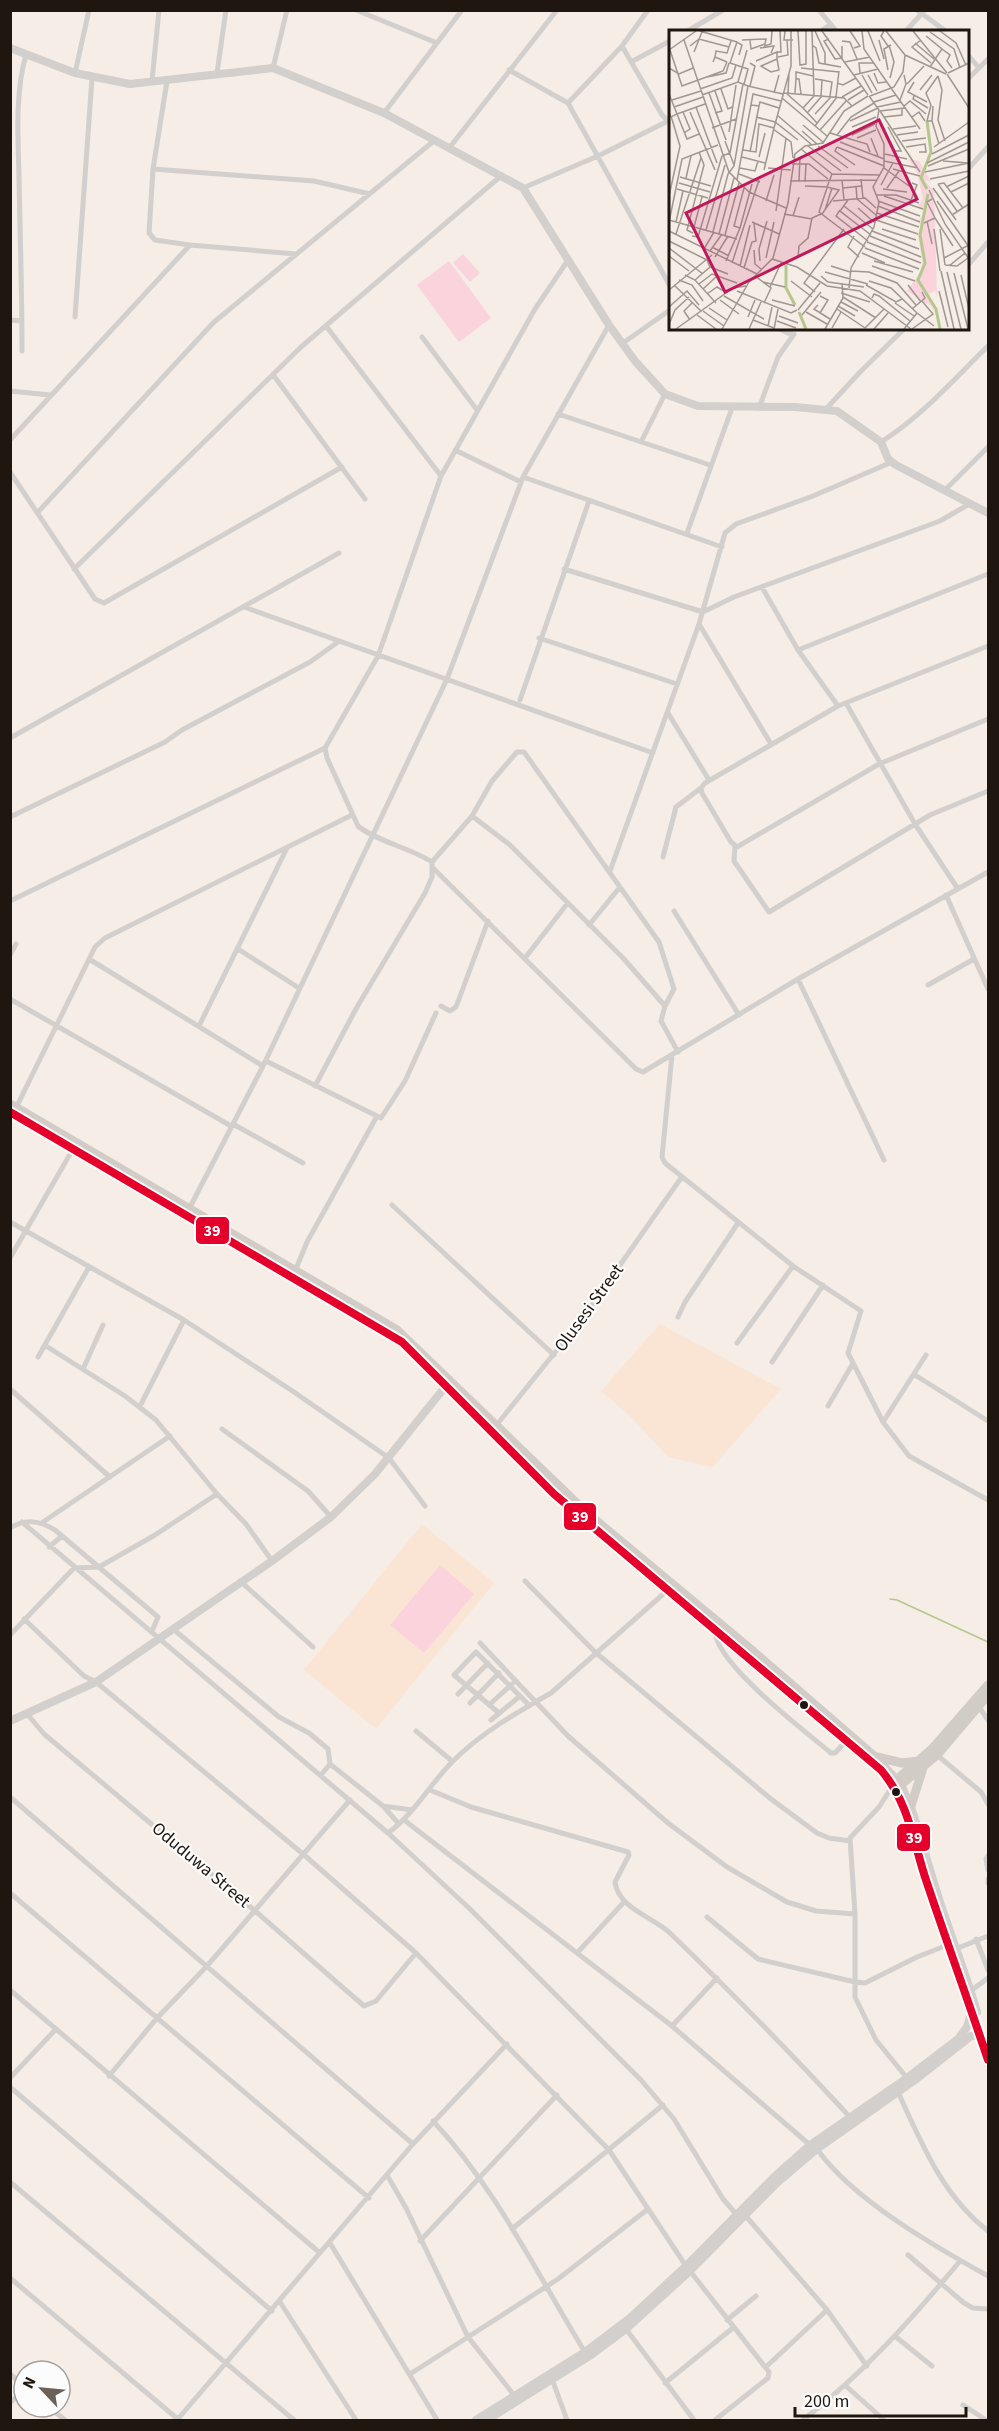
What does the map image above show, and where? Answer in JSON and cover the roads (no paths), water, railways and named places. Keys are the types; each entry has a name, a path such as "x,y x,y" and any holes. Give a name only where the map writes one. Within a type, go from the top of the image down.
{"main road":[{"path":"12,1108 73,1149 296,1269 408,1339 493,1429"},
{"path":"12,1108 188,1211 402,1342 445,1388 657,1575 888,1768 895,1785"},
{"path":"657,1575 669,1589 876,1765 895,1785"},
{"path":"911,1806 921,1764 988,1685"},
{"path":"895,1785 921,1764 937,1755 988,1695"},
{"path":"874,1756 921,1764"}],"street":[{"path":"75,73 89,10"},
{"path":"152,81 159,10"},
{"path":"217,73 226,10"},
{"path":"273,68 287,10"},
{"path":"356,10 438,43"},
{"path":"384,113 462,10"},
{"path":"450,147 557,10"},
{"path":"568,103 622,46 648,10"},
{"path":"689,30 723,10"},
{"path":"819,10 835,30"},
{"path":"907,30 921,12 944,30"},
{"path":"822,30 831,25"},
{"path":"633,65 669,42"},
{"path":"622,46 662,115 669,121"},
{"path":"10,48 75,73 130,84 273,68 384,113 523,188 609,325 635,361 665,394 692,405 732,408 826,409 848,416 881,442 892,462 988,513"},
{"path":"22,351 18,140 21,71 26,55"},
{"path":"969,56 979,68"},
{"path":"969,79 988,59"},
{"path":"509,69 568,103 669,284"},
{"path":"75,317 92,78"},
{"path":"168,81 153,169 149,233 155,240 296,254"},
{"path":"523,188 669,122"},
{"path":"38,512 214,322 435,140"},
{"path":"969,168 988,147"},
{"path":"153,169 314,181 370,194"},
{"path":"74,569 326,326 502,175"},
{"path":"969,264 988,242"},
{"path":"10,440 190,245"},
{"path":"10,901 325,748 378,656 441,476 535,309 568,260"},
{"path":"623,343 669,311"},
{"path":"10,320 22,321"},
{"path":"188,1211 264,1063 447,679 522,480 609,325"},
{"path":"326,326 441,476"},
{"path":"826,409 903,330"},
{"path":"759,408 778,357 791,332"},
{"path":"422,337 477,410"},
{"path":"881,442 908,425 988,346"},
{"path":"274,375 365,499"},
{"path":"10,391 50,395"},
{"path":"641,442 665,394"},
{"path":"687,533 732,408"},
{"path":"558,414 710,465"},
{"path":"946,489 988,447"},
{"path":"455,450 522,480 687,533 722,547"},
{"path":"610,871 699,624 725,533 735,524 813,496 892,462"},
{"path":"10,472 95,599 104,603 342,467"},
{"path":"520,700 589,501"},
{"path":"564,569 703,612 940,521 971,503"},
{"path":"10,738 339,553"},
{"path":"798,651 988,574"},
{"path":"755,582 755,591"},
{"path":"763,589 798,651 838,706"},
{"path":"244,607 652,753"},
{"path":"699,624 771,744"},
{"path":"540,638 677,684"},
{"path":"10,817 165,742 192,724 310,662 338,642"},
{"path":"663,857 676,807 709,780 838,706 988,646"},
{"path":"846,703 879,764 957,889"},
{"path":"668,713 709,780"},
{"path":"735,846 879,764 988,719"},
{"path":"325,748 358,826 373,836 412,850 433,865 636,1069 648,1071 798,979 988,872"},
{"path":"315,1086 357,1007 425,893 433,865 472,816 503,765 520,750 610,871 663,950 675,984 661,1021 678,1052"},
{"path":"701,788 735,846 734,861 769,912 915,824 988,791"},
{"path":"12,1108 57,1026 95,947 105,938 352,815"},
{"path":"472,816 510,845 665,1006"},
{"path":"199,1026 286,848"},
{"path":"589,925 620,887"},
{"path":"946,895 988,989"},
{"path":"525,958 567,904"},
{"path":"674,912 739,1015"},
{"path":"441,1006 450,1011 456,1006 488,921"},
{"path":"10,955 16,944"},
{"path":"238,949 299,988"},
{"path":"89,959 264,1063 377,1116 384,1116 405,1082 436,1013"},
{"path":"928,985 974,959"},
{"path":"798,979 885,1160"},
{"path":"10,999 303,1163"},
{"path":"672,1055 662,1156 668,1168 793,1266 861,1311 848,1353 852,1365 883,1422 909,1456 988,1500"},
{"path":"296,1269 308,1242 377,1116"},
{"path":"10,1258 73,1149"},
{"name":"Olusesi Street","path":"493,1429 585,1315 681,1178"},
{"path":"392,1205 554,1355"},
{"path":"10,1222 184,1320 389,1458 425,1506"},
{"path":"678,1317 685,1302 738,1223"},
{"path":"737,1342 793,1266"},
{"path":"38,1357 89,1267"},
{"path":"772,1362 823,1286"},
{"path":"140,1407 184,1320"},
{"path":"83,1369 103,1324"},
{"path":"46,1346 140,1407 170,1436 217,1494 246,1524 272,1561"},
{"path":"883,1422 915,1375 926,1354"},
{"path":"828,1406 852,1365"},
{"path":"915,1375 988,1421"},
{"path":"10,1721 28,1715 96,1682 272,1561 331,1517 389,1458 445,1388"},
{"path":"10,1389 110,1477"},
{"path":"222,1429 309,1491 331,1517"},
{"path":"16,1525 43,1522 170,1436"},
{"path":"10,1635 74,1568 99,1567 155,1535 217,1494"},
{"path":"43,1522 158,1617 152,1631"},
{"path":"16,1525 49,1547 161,1638 388,1833 470,1910 663,2105 723,2199 740,2214 827,2310 867,2366"},
{"path":"49,1547 62,1536"},
{"path":"240,1581 313,1647"},
{"path":"525,1581 595,1652 802,1822 829,1838 850,1841"},
{"path":"388,1833 402,1822 452,1761 493,1728 528,1704 550,1693 669,1589"},
{"path":"24,1619 84,1676 96,1682 303,1854 416,1953 609,2150 688,2268 727,2320 768,2366 768,2378 715,2421"},
{"path":"715,1628 717,1645 723,1655 754,1687 822,1746 831,1753 835,1753 846,1741"},
{"path":"173,1629 279,1716 309,1733 328,1749 330,1764 402,1822 578,1952 672,2026 814,2147 853,2189 960,2261 988,2276"},
{"path":"480,1643 568,1736 668,1823 727,1867 786,1902 816,1911 855,1914"},
{"path":"499,1713 454,1675 476,1652 512,1684 528,1704"},
{"path":"458,1694 488,1663"},
{"path":"470,1703 499,1673"},
{"path":"489,1705 512,1684"},
{"path":"491,1720 520,1696"},
{"path":"979,1707 988,1720"},
{"name":"Oduduwa Street","path":"28,1715 44,1734 254,1910 364,2006 376,2001 416,1953"},
{"path":"416,1731 452,1761"},
{"path":"937,1755 973,1784 988,1804"},
{"path":"321,1775 330,1764"},
{"path":"895,1785 879,1807 851,1835 855,1914 855,1997 876,2040 907,2078"},
{"path":"895,1785 911,1806 932,1876 972,1990 988,2060"},
{"path":"895,1785 911,1821 926,1879 972,2010 988,2048"},
{"path":"430,1790 471,1807 628,1852 629,1855 615,1882 624,1902 664,1928 717,1978 849,2116"},
{"path":"10,1797 413,2144"},
{"path":"109,2076 157,2018 207,1966 350,1800"},
{"path":"383,1806 412,1810"},
{"path":"988,1856 986,1859 988,1870"},
{"path":"10,1893 369,2198"},
{"path":"578,1952 624,1902"},
{"path":"707,1917 758,1959 855,1982 866,1983 917,1957 950,1944"},
{"path":"958,1948 988,1936"},
{"path":"976,1940 988,1970"},
{"path":"672,2026 717,1978"},
{"path":"972,1990 988,1978"},
{"path":"10,1990 320,2253"},
{"path":"487,2421 626,2329 740,2214 849,2116 907,2078 958,2039 967,2027 972,2010"},
{"path":"967,2027 981,2032"},
{"path":"10,2078 56,2030"},
{"path":"814,2147 898,2092 981,2032"},
{"path":"10,2278 178,2420 433,2121 507,2044"},
{"path":"10,2087 272,2311"},
{"path":"898,2092 944,2185 988,2231"},
{"path":"420,2241 557,2095"},
{"path":"512,2229 663,2105"},
{"path":"433,2121 459,2149 478,2177 512,2229 585,2352"},
{"path":"387,2175 406,2208 466,2338 514,2395"},
{"path":"10,2182 294,2421"},
{"path":"410,2374 558,2279 648,2209"},
{"path":"330,2243 437,2421"},
{"path":"908,2255 973,2308 988,2309"},
{"path":"803,2421 847,2387 896,2337 960,2261"},
{"path":"727,2320 756,2296"},
{"path":"280,2301 356,2421"},
{"path":"476,2421 585,2352 644,2310"},
{"path":"768,2366 827,2310"},
{"path":"665,2383 734,2327"},
{"path":"626,2329 694,2421"},
{"path":"896,2337 932,2366"},
{"path":"552,2379 567,2421"},
{"path":"847,2387 884,2421"},
{"path":"963,2405 986,2421"}],"waterway":[{"path":"890,1599 897,1600 988,1642"}]}
